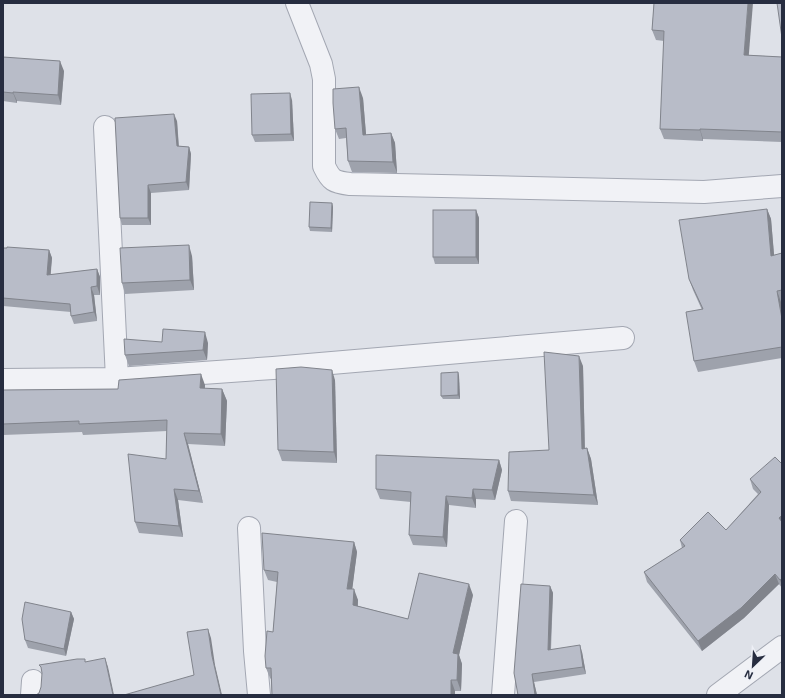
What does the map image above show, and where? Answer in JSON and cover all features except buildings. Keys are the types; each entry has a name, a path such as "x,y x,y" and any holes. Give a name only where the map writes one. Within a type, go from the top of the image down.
{"street":[{"path":"297,3 321,64 324,79 324,166 329,177 337,182 350,184 704,192 782,186"},
{"path":"105,127 117,379"},
{"path":"3,380 117,379 273,368 623,338"},
{"path":"503,695 516,521"},
{"path":"249,528 255,651 259,695"},
{"path":"718,695 782,647"}]}
